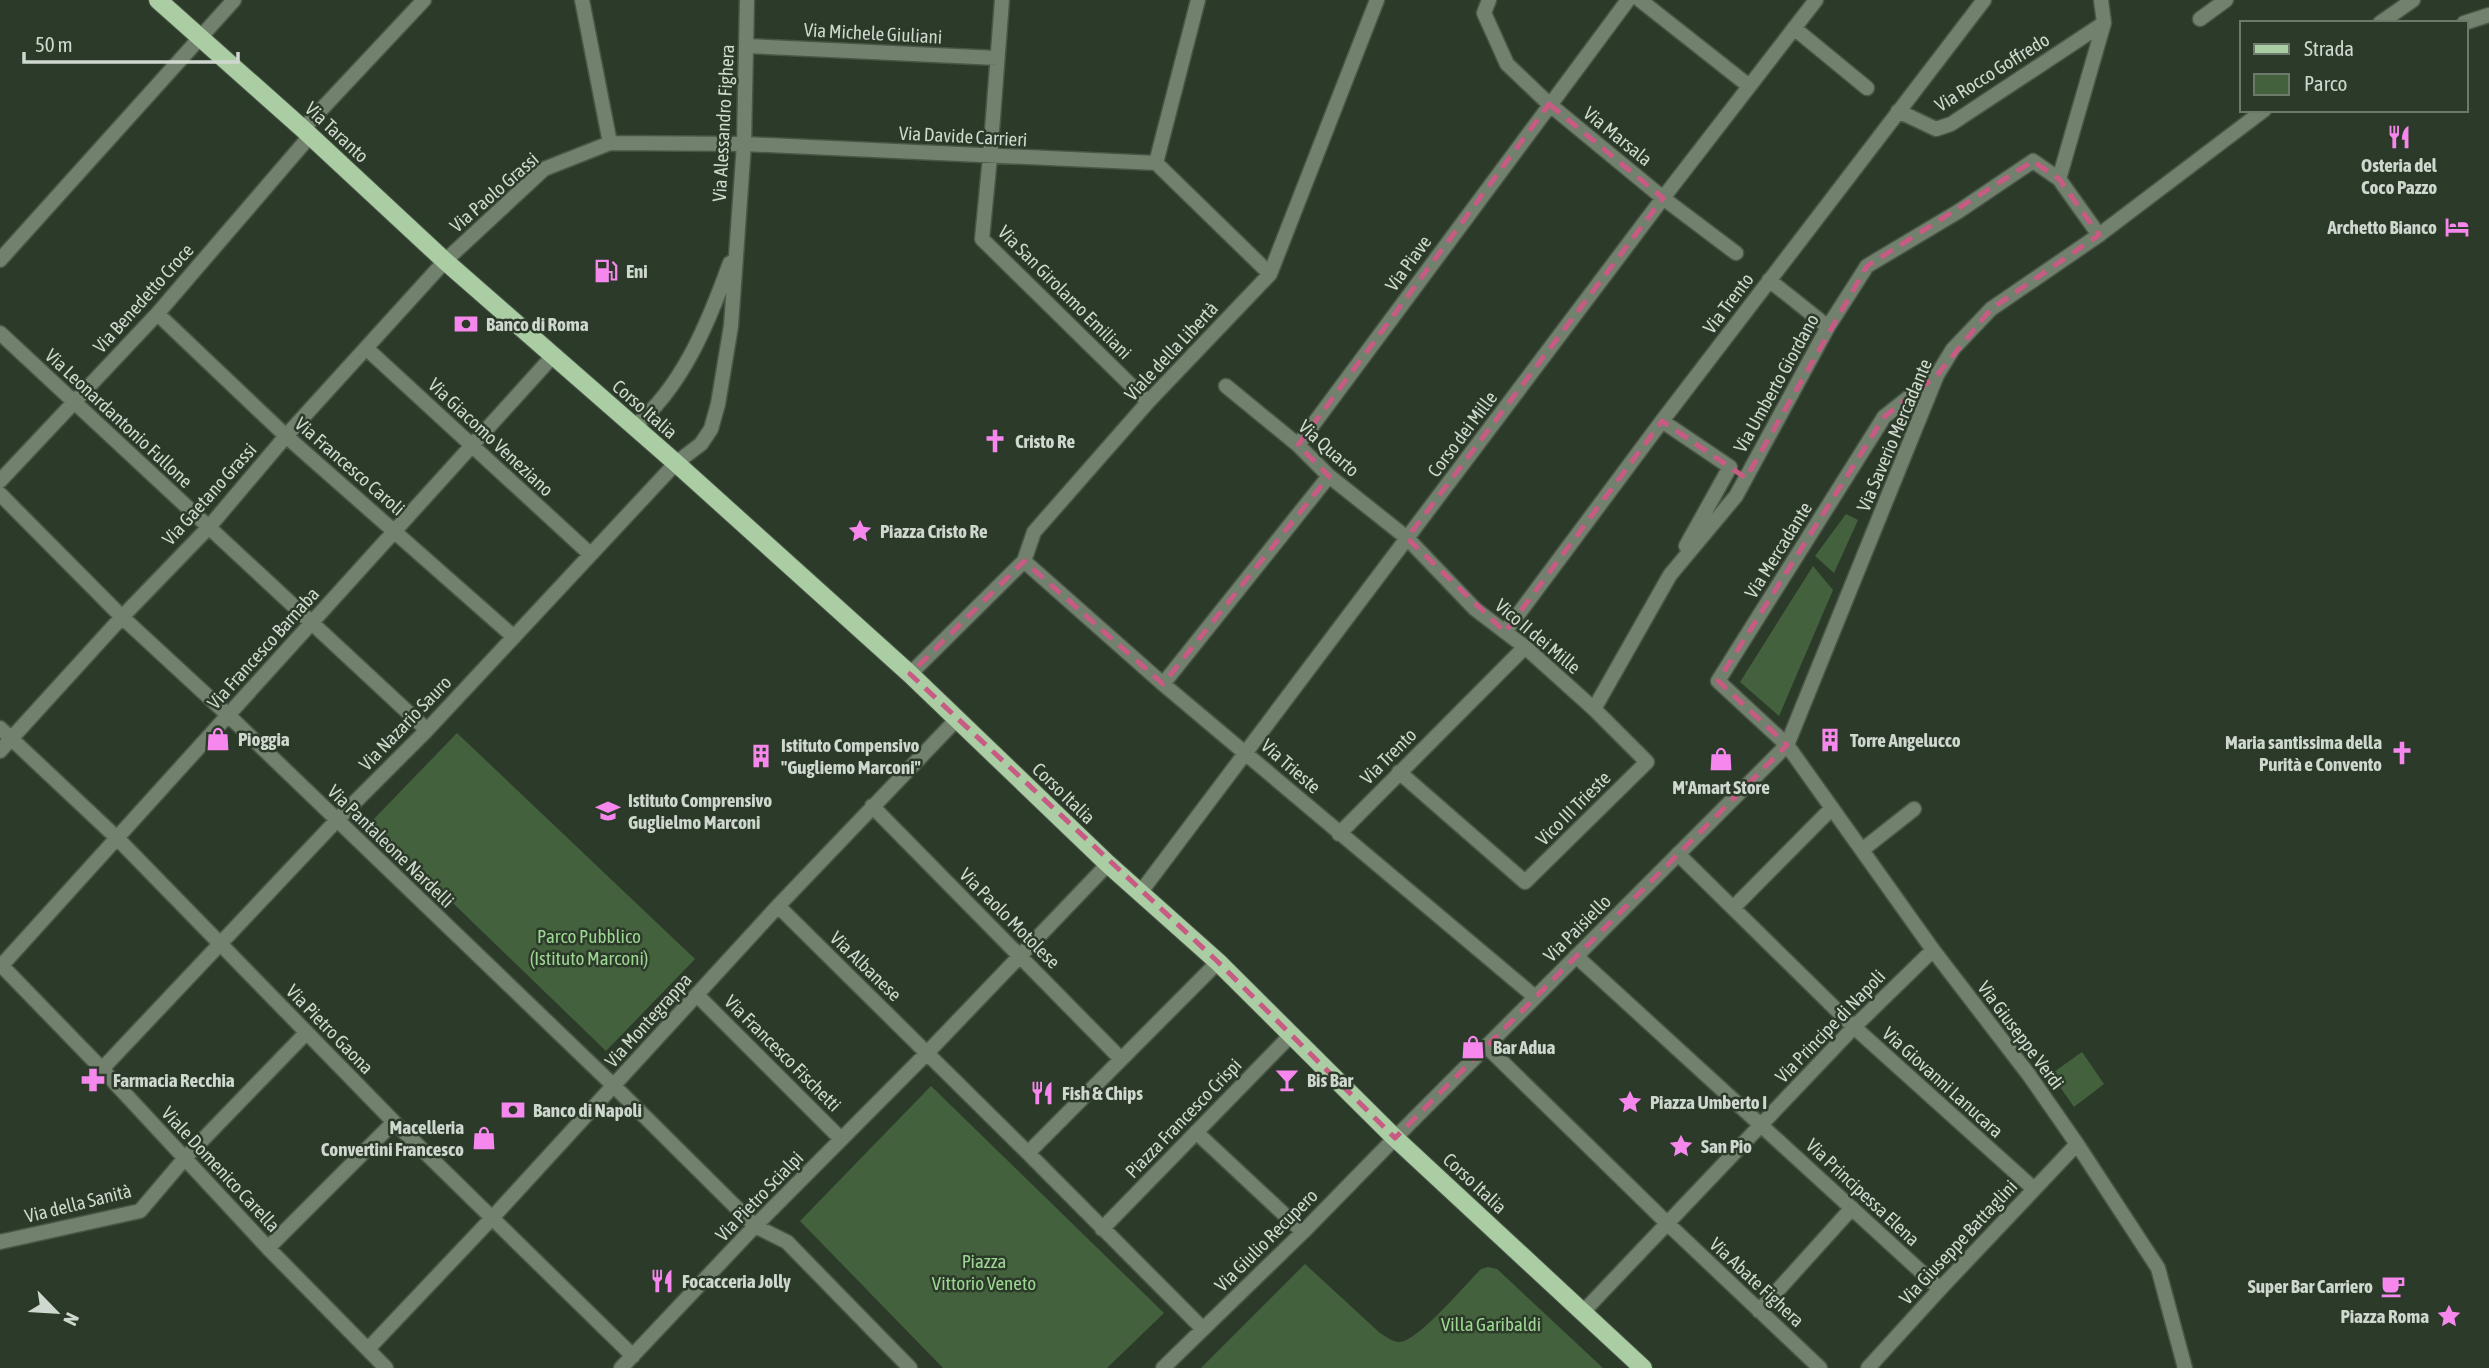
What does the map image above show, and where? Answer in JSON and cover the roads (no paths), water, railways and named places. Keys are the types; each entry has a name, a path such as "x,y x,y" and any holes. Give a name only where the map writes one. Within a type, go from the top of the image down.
{"main road":[{"name":"Via Taranto","path":"158,0 445,261"},
{"name":"Corso Italia","path":"445,261 676,463 910,674 1140,894 1218,962 1395,1138 1643,1368"}],"street":[{"path":"0,260 234,0"},
{"name":"Via Benedetto Croce","path":"0,481 158,313 306,132 424,0"},
{"path":"582,0 610,143"},
{"name":"Via Alessandro Fighera","path":"676,463 701,444 711,429 718,404 731,326 744,144 747,0"},
{"path":"990,157 1002,0"},
{"path":"1198,0 1156,163 1270,274"},
{"name":"Viale della Libertà","path":"910,674 1024,561 1034,532 1148,402 1270,274 1377,0"},
{"name":"Via Marsala","path":"1489,0 1484,13 1507,64 1549,104 1663,198 1736,253"},
{"name":"Via Piave","path":"1298,445 1628,0"},
{"path":"1640,0 1749,86"},
{"name":"Corso dei Mille","path":"1140,894 1663,198 1816,0"},
{"name":"Via Trento","path":"1505,632 1662,421 1984,0"},
{"path":"2099,235 2059,179 2104,23 2101,0"},
{"path":"2200,19 2226,0"},
{"path":"2382,21 2413,0"},
{"path":"2468,22 2489,15"},
{"name":"Via Rocco Goffredo","path":"1898,111 1936,129 1951,124 2104,23"},
{"path":"1794,28 1867,88"},
{"name":"Via Michele Giuliani","path":"747,46 997,58"},
{"name":"Via Saverio Mercadante","path":"1787,745 1937,375 1953,349 1991,309 2099,235 2261,112"},
{"name":"Via Davide Carrieri","path":"610,143 744,144 1156,163"},
{"name":"Via Paolo Grassi","path":"445,261 544,169 610,143"},
{"name":"Via San Girolamo Emiliani","path":"990,157 982,239 1148,402"},
{"name":"Via Umberto Giordano","path":"1594,709 1670,575 1736,496 1828,327 1867,267 1959,211 2033,161 2059,179"},
{"name":"Via Alessandro Fighera","path":"632,427 656,407 702,333 735,248"},
{"name":"Via Gaetano Grassi","path":"0,751 122,617 209,527 286,436 445,261"},
{"path":"1769,280 1828,327"},
{"name":"Via Francesco Caroli","path":"164,320 286,436 514,637"},
{"name":"Via Leonardantonio Fullone","path":"0,333 427,730"},
{"name":"Via Giacomo Veneziano","path":"366,348 590,554"},
{"name":"Via Francesco Barnaba","path":"1,965 552,357"},
{"name":"Via Mercadante","path":"1787,745 1718,681 1884,417 1937,375"},
{"name":"Via Quarto","path":"1226,386 1298,445 1329,476 1407,538"},
{"path":"1662,421 1730,467 1670,575"},
{"name":"Via Nazario Sauro","path":"102,1069 337,820 427,730 676,463"},
{"path":"1163,684 1329,476"},
{"name":"Via Pantaleone Nardelli","path":"0,494 122,617 228,715 614,1086 755,1226"},
{"name":"Vico II dei Mille","path":"1407,538 1475,608 1525,647 1594,709 1647,762"},
{"name":"Via Trieste","path":"1024,561 1163,684 1535,998"},
{"name":"Via Trento","path":"1339,834 1525,647"},
{"name":"Via Montegrappa","path":"368,1349 778,906 957,719"},
{"name":"Via Pietro Gaona","path":"0,728 117,838 394,1122 633,1356"},
{"name":"Via Giuseppe Verdi","path":"1787,745 1933,950 2029,1075 2158,1268 2185,1368"},
{"name":"Via Paisiello","path":"1395,1138 1787,745"},
{"name":"Vico III Trieste","path":"1399,772 1525,882 1647,762"},
{"name":"Via Paolo Motolese","path":"872,806 1120,1058"},
{"path":"1733,908 1832,808"},
{"path":"1862,850 1914,809"},
{"name":"Via Giovanni Lanucara","path":"1678,854 1854,1027 2034,1189"},
{"name":"Via Pietro Scialpi","path":"621,1368 755,1226 927,1053 1108,864"},
{"name":"Via Albanese","path":"778,906 927,1053"},
{"name":"Via Principe di Napoli","path":"1583,1312 1854,1027 1933,950"},
{"path":"1576,956 1761,1125"},
{"path":"1028,1153 1218,962"},
{"name":"Viale Domenico Carella","path":"1,965 268,1248 386,1368"},
{"name":"Via Francesco Fischetti","path":"697,995 841,1139"},
{"name":"Via della Sanità","path":"0,1242 140,1211 185,1158 306,1033"},
{"name":"Piazza Francesco Crispi","path":"1102,1228 1291,1035"},
{"path":"1487,1047 1668,1224"},
{"path":"927,1053 1203,1329"},
{"path":"268,1248 394,1122"},
{"name":"Via Principessa Elena","path":"1761,1125 1940,1289"},
{"path":"1196,1132 1303,1232"},
{"name":"Via Giulio Recupero","path":"1163,1368 1395,1138"},
{"name":"Via Giuseppe Battaglini","path":"1868,1368 2077,1144"},
{"path":"1759,1311 1852,1208"},
{"name":"Via Abate Fighera","path":"1668,1224 1820,1368"},
{"path":"755,1226 787,1242 910,1368"}],"place":[{"name":"Osteria del Coco Pazzo","path":"2399,137"},
{"name":"Archetto Bianco","path":"2457,227"},
{"name":"Eni","path":"606,271"},
{"name":"Banco di Roma","path":"466,324"},
{"name":"Cristo Re","path":"995,441"},
{"name":"Piazza Cristo Re","path":"860,531"},
{"name":"Pioggia","path":"218,739"},
{"name":"Torre Angelucco","path":"1830,740"},
{"name":"Maria santissima della Purità e Convento","path":"2402,753"},
{"name":"Istituto Compensivo \"Gugliemo Marconi\"","path":"761,756"},
{"name":"M'Amart Store","path":"1721,759"},
{"name":"Istituto Comprensivo Guglielmo Marconi","path":"608,811"},
{"name":"Bar Adua","path":"1473,1047"},
{"name":"Farmacia Recchia","path":"93,1080"},
{"name":"Bis Bar","path":"1287,1080"},
{"name":"Fish & Chips","path":"1042,1093"},
{"name":"Piazza Umberto I","path":"1630,1102"},
{"name":"Banco di Napoli","path":"513,1110"},
{"name":"Macelleria Convertini Francesco","path":"484,1138"},
{"name":"San Pio","path":"1681,1146"},
{"name":"Focacceria Jolly","path":"662,1281"},
{"name":"Super Bar Carriero","path":"2393,1286"},
{"name":"Piazza Roma","path":"2449,1316"}],"park label":[{"name":"Parco Pubblico (Istituto Marconi)","path":"589,947"},
{"name":"Piazza Vittorio Veneto","path":"984,1272"},
{"name":"Villa Garibaldi","path":"1491,1324"}]}
